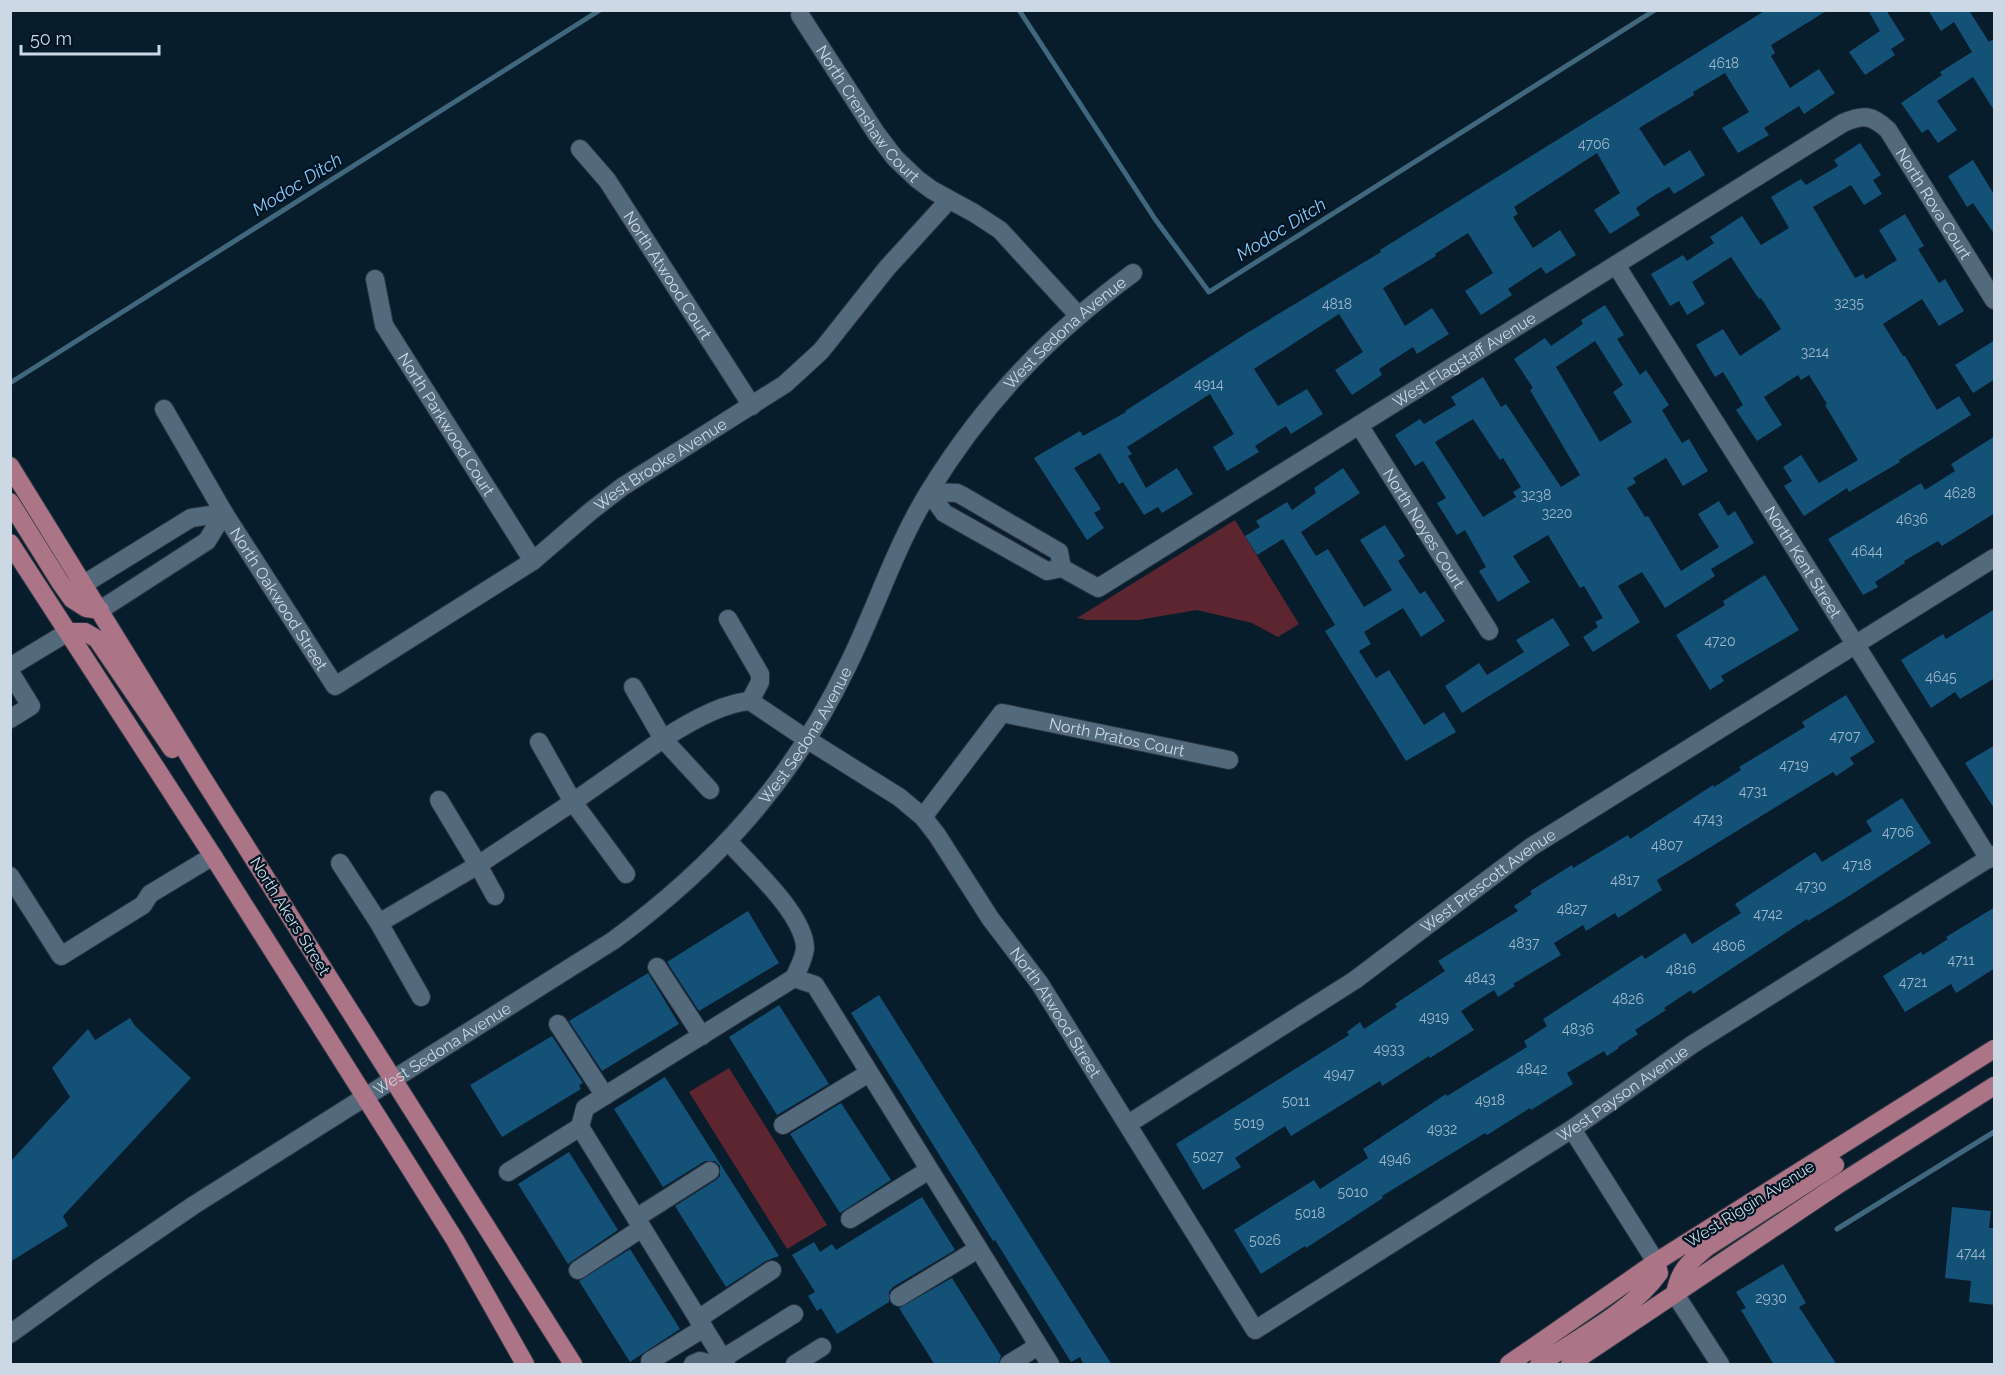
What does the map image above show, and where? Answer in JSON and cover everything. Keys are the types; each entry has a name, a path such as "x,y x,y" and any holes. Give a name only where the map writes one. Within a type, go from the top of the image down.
{"main road":[{"name":"North Akers Street","path":"10,466 202,777 573,1365"},
{"path":"10,502 72,599 86,608 100,610"},
{"name":"North Akers Street","path":"10,543 213,856 455,1240 525,1365"},
{"path":"68,632 85,633 97,639 172,750 202,777"},
{"name":"West Riggin Avenue","path":"1509,1365 1656,1262 1995,1050"},
{"name":"West Riggin Avenue","path":"1570,1365 1836,1186 1995,1086"},
{"path":"1675,1294 1678,1276 1691,1260 1849,1156 1869,1128"},
{"path":"1539,1365 1624,1308 1649,1287 1659,1273 1656,1262"}],"street":[{"name":"North Crenshaw Court","path":"800,15 884,146 917,179 1000,230 1078,315"},
{"name":"West Flagstaff Avenue","path":"928,492 944,513 1047,571 1062,568 1098,588 1843,123 1866,116"},
{"name":"North Rova Court","path":"1866,116 1878,120 1888,130 1995,300"},
{"name":"North Atwood Court","path":"580,149 607,180 752,406"},
{"name":"West Brooke Avenue","path":"335,686 533,561 622,487 785,384 821,351 887,268 949,200"},
{"name":"North Kent Street","path":"1616,265 1788,535 1855,645 1992,857"},
{"name":"West Sedona Avenue","path":"10,1334 99,1269 194,1205 614,940 662,904 728,842 774,788 808,740 846,669 902,543 928,492 969,431 1000,393 1051,339 1133,273"},
{"name":"North Parkwood Court","path":"375,279 384,325 533,561"},
{"name":"North Oakwood Street","path":"164,409 224,513 335,686"},
{"name":"North Noyes Court","path":"1359,425 1489,632"},
{"name":"West Flagstaff Avenue","path":"928,492 957,493 1033,536 1059,552 1062,568"},
{"path":"84,584 191,518 224,513"},
{"path":"100,610 207,541 224,513"},
{"path":"1021,556 1033,536"},
{"name":"West Prescott Avenue","path":"1128,1124 1355,980 1531,847 1995,558"},
{"path":"379,923 478,865 682,727 736,702 750,701 760,682 760,674 728,619"},
{"path":"10,667 68,632"},
{"path":"10,672 32,706 10,719"},
{"path":"633,687 663,739 710,789"},
{"name":"North Atwood Street","path":"750,701 899,797 923,817 995,926 1040,984 1255,1330"},
{"name":"North Pratos Court","path":"923,817 1002,713 1229,760"},
{"path":"539,742 573,802 626,874"},
{"path":"439,800 495,896"},
{"path":"508,1172 580,1127 585,1108 794,978 805,949 799,926 789,909 728,842"},
{"path":"10,876 61,957 143,905 150,894 213,856"},
{"name":"West Payson Avenue","path":"1255,1330 1572,1129 1693,1044 1992,857"},
{"path":"340,863 379,923 422,997"},
{"path":"657,967 702,1036"},
{"path":"794,978 815,985 1050,1365"},
{"path":"558,1024 604,1096"},
{"path":"783,1125 869,1073"},
{"path":"580,1127 701,1324 718,1363"},
{"path":"1572,1129 1656,1262"},
{"path":"850,1220 929,1170"},
{"path":"578,1270 710,1171"},
{"path":"899,1297 978,1249"},
{"path":"650,1361 772,1270"},
{"path":"1675,1294 1720,1365"},
{"path":"693,1365 700,1361 718,1363 794,1314"},
{"path":"1009,1365 1038,1346"},
{"path":"795,1365 822,1347"}],"shaded area":[{"path":"1235,520 1299,624 1278,637 1252,623 1197,610 1138,620 1077,618"},
{"path":"729,1068 827,1225 787,1249 689,1092"}],"building":[{"path":"1766,10 1828,10 1771,45 1775,53 1771,56 1790,88 1819,69 1835,93 1804,114 1799,106 1764,128 1769,135 1738,153 1722,128 1749,112 1725,73 1693,92 1694,95 1639,128 1664,166 1690,150 1705,175 1674,194 1669,187 1652,197 1636,208 1640,215 1610,234 1594,210 1620,193 1597,153 1514,207 1518,214 1513,217 1533,248 1560,230 1576,255 1546,274 1541,267 1508,289 1512,295 1481,315 1465,291 1493,273 1468,233 1435,254 1436,256 1383,288 1405,326 1432,308 1449,334 1417,354 1413,347 1379,369 1382,375 1352,395 1335,370 1363,352 1339,314 1254,369 1278,406 1307,389 1323,414 1291,434 1286,426 1255,446 1259,452 1227,471 1213,447 1234,434 1210,394 1127,447 1132,454 1128,456 1146,488 1177,468 1193,494 1162,513 1158,507 1144,515 1123,482 1119,484 1100,453 1074,468 1101,509 1094,513 1104,528 1087,540 1034,458 1080,431 1083,436 1126,412 1247,333 1381,252 1380,250"},
{"path":"1868,10 1886,10 1905,40 1891,49 1895,55 1865,75 1849,52 1880,31"},
{"path":"1928,10 1973,10 1970,12 1989,42 1995,38 1995,112 1973,77 1937,101 1957,130 1938,143 1928,129 1922,133 1901,103 1942,75 1940,72 1972,52 1954,22 1941,31"},
{"path":"1860,143 1881,175 1873,180 1882,194 1864,205 1851,185 1813,207 1855,278 1863,274 1866,279 1897,260 1879,230 1905,214 1924,246 1918,249 1939,283 1945,279 1964,311 1939,326 1922,299 1883,324 1937,410 1959,396 1971,415 1899,460 1900,462 1849,492 1847,488 1804,516 1784,486 1792,481 1783,467 1801,455 1819,483 1858,460 1809,375 1801,380 1798,375 1764,397 1782,425 1757,441 1736,410 1743,405 1723,372 1715,377 1696,345 1723,329 1740,356 1781,329 1731,257 1692,282 1705,304 1687,315 1679,301 1670,306 1651,274 1683,255 1687,261 1714,243 1710,237 1742,216 1761,245 1789,228 1771,197 1801,179 1806,185 1838,166 1834,160"},
{"path":"1973,160 1995,196 1995,235 1973,203 1967,207 1948,176"},
{"path":"1605,305 1624,335 1617,339 1640,375 1646,370 1669,405 1662,410 1672,427 1682,443 1689,439 1708,471 1683,486 1666,458 1633,478 1636,483 1627,488 1645,517 1648,516 1681,571 1719,547 1698,514 1719,501 1728,516 1735,511 1754,543 1711,569 1715,576 1665,608 1642,572 1618,586 1640,622 1593,652 1583,637 1598,627 1595,622 1603,618 1584,586 1580,588 1548,535 1513,556 1530,582 1498,602 1479,571 1486,567 1465,530 1457,535 1437,503 1446,498 1423,461 1415,466 1395,435 1420,419 1424,424 1456,405 1451,397 1483,377 1501,407 1506,404 1561,487 1580,475 1530,390 1533,388 1514,359 1545,338 1551,346 1583,324 1581,320","holes":["1595,341 1623,385 1613,392 1632,422 1600,442 1556,367","1473,419 1500,460 1503,458 1521,487 1513,492 1516,497 1483,517 1435,442"]},
{"path":"1995,340 1995,379 1973,393 1955,365"},
{"path":"1995,436 1995,513 1942,546 1938,541 1904,561 1905,563 1875,582 1878,587 1863,595 1828,539 1921,483 1925,490 1955,471 1951,464"},
{"path":"1343,468 1360,493 1301,532 1316,556 1328,549 1364,607 1392,590 1360,540 1385,525 1405,556 1398,561 1420,594 1425,591 1445,621 1421,637 1403,608 1364,632 1371,644 1359,651 1376,678 1389,670 1424,725 1444,712 1456,732 1406,761 1325,631 1335,625 1283,539 1257,555 1245,536 1260,527 1256,521 1287,502 1292,510 1316,493 1314,488"},
{"path":"1765,575 1799,630 1721,676 1724,681 1710,690 1676,635 1725,605 1723,601"},
{"path":"1995,609 1995,678 1960,699 1955,692 1931,708 1901,660 1943,634 1946,639"},
{"path":"1553,618 1570,645 1462,713 1445,686 1479,663 1487,675 1524,652 1516,640"},
{"path":"1846,695 1875,742 1850,758 1854,764 1836,776 1833,772 1657,880 1662,890 1618,918 1615,913 1586,931 1583,925 1554,943 1561,955 1513,984 1515,986 1498,997 1494,990 1461,1011 1474,1030 1382,1086 1380,1081 1291,1136 1285,1126 1235,1158 1241,1167 1203,1190 1176,1144 1349,1035 1347,1032 1360,1022 1364,1029 1397,1007 1395,1004 1445,971 1438,961 1518,911 1514,906 1532,894 1530,891 1628,835 1630,839 1713,785 1714,787 1741,770 1739,767 1805,727 1802,722"},
{"path":"1995,745 1995,810 1965,763"},
{"path":"1902,798 1931,843 1849,896 1808,921 1807,919 1693,994 1691,990 1635,1030 1638,1034 1607,1056 1604,1051 1567,1073 1573,1084 1487,1135 1485,1133 1382,1196 1383,1198 1306,1248 1305,1246 1261,1274 1234,1230 1314,1180 1320,1189 1368,1158 1363,1149 1446,1094 1447,1096 1527,1047 1524,1041 1547,1026 1543,1019 1642,955 1645,959 1685,933 1692,944 1741,913 1735,904 1815,852 1822,862 1872,831 1866,821"},
{"path":"1995,907 1995,968 1956,993 1951,984 1905,1012 1883,976 1921,952 1923,955 1948,939 1946,937"},
{"path":"748,911 779,963 699,1011 667,962"},
{"path":"648,973 679,1024 602,1071 569,1021"},
{"path":"879,995 1112,1365 1084,1365 1080,1357 1071,1362 995,1240 993,1241 851,1013"},
{"path":"779,1005 829,1084 777,1115 729,1037"},
{"path":"130,1018 135,1026 191,1078 63,1216 68,1226 10,1262 10,1162 70,1097 52,1068 88,1029 95,1040"},
{"path":"552,1036 583,1083 579,1085 581,1089 502,1137 470,1085"},
{"path":"665,1077 779,1256 766,1261 726,1287 675,1206 716,1180 720,1176 720,1166 715,1161 705,1161 663,1187 614,1109"},
{"path":"841,1103 891,1180 840,1213 790,1134"},
{"path":"569,1152 618,1230 568,1264 518,1184"},
{"path":"922,1197 955,1250 893,1287 889,1292 889,1302 837,1334 821,1308 817,1311 808,1296 815,1292 792,1255 814,1242 820,1252 832,1244 836,1250"},
{"path":"1952,1207 1991,1211 1989,1228 1995,1228 1995,1305 1969,1302 1971,1281 1945,1278"},
{"path":"630,1249 680,1329 630,1362 579,1281"},
{"path":"1783,1264 1806,1303 1799,1307 1837,1365 1774,1365 1741,1310 1746,1308 1736,1292"},
{"path":"952,1278 1001,1356 998,1365 935,1365 899,1308"}],"waterway":[{"name":"Modoc Ditch","path":"10,383 600,10"},
{"name":"Modoc Ditch","path":"1019,10 1155,219 1209,292 1655,10"},
{"path":"1837,1229 1994,1132"}]}
